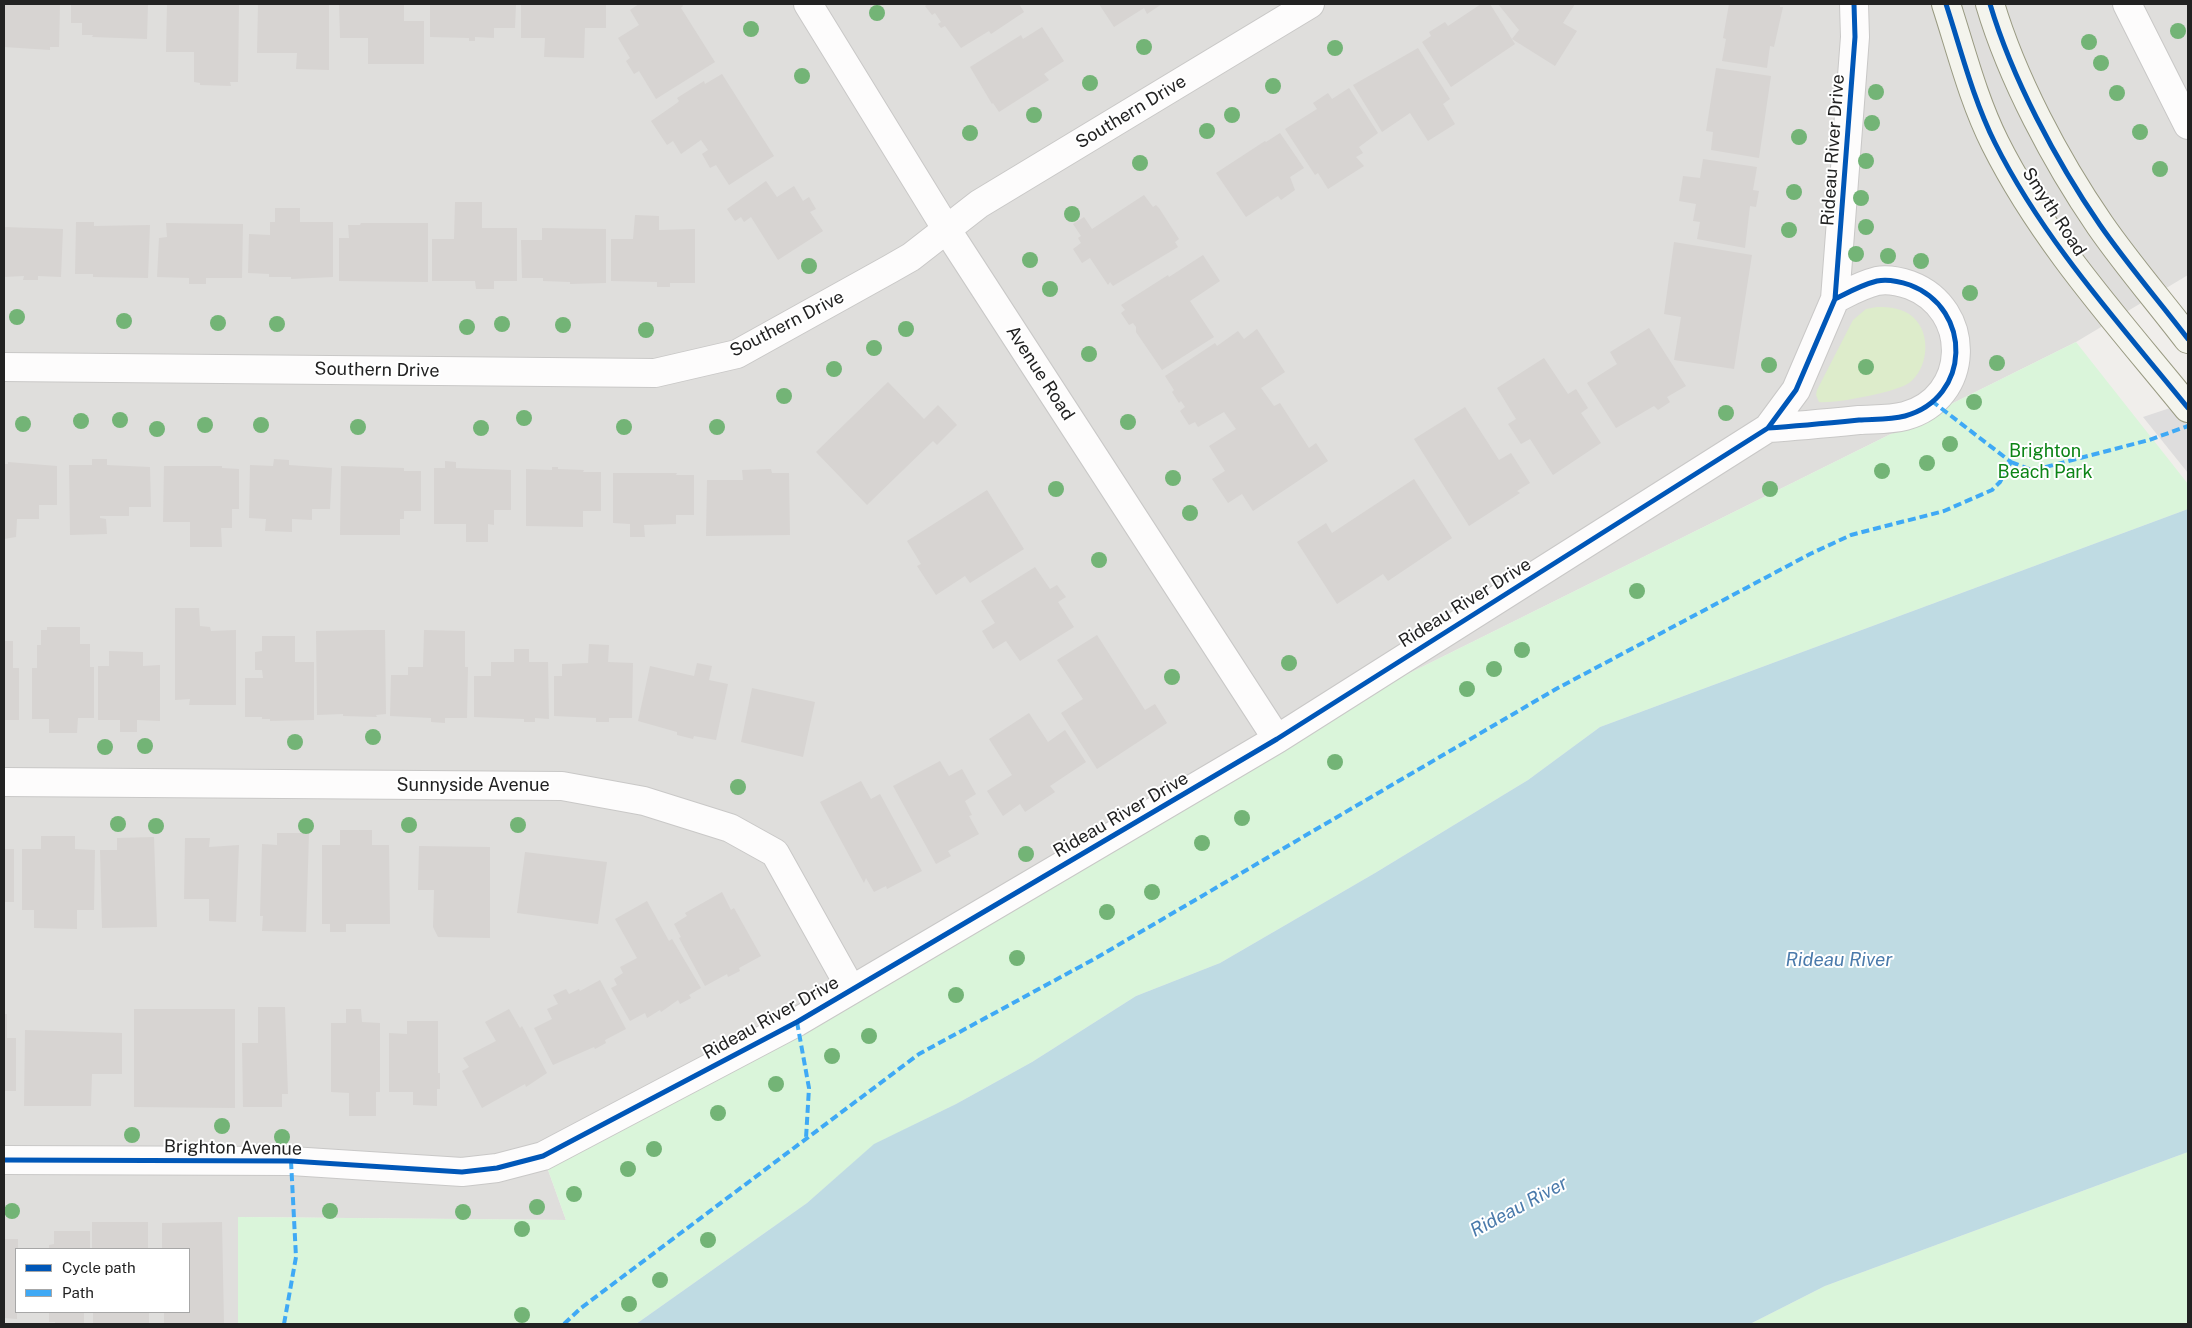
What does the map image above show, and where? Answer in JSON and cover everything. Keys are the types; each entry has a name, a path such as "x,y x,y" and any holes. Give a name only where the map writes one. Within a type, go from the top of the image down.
{"main road":[{"name":"Smyth Road","path":"1946,4 1990,133 2021,190 2063,254 2188,408"},
{"name":"Smyth Road","path":"1990,4 2022,86 2063,166 2100,225 2188,339"}],"street":[{"name":"Avenue Road","path":"808,4 947,230 1277,739"},
{"name":"Southern Drive","path":"4,367 655,373 737,354 911,257 979,204 1310,4"},
{"name":"Rideau River Drive","path":"462,1172 498,1168 543,1156 797,1022 1277,739 1768,428 1796,390 1835,299 1856,37 1854,4"},
{"path":"2127,4 2188,125"},
{"name":"Rideau River Drive","path":"1768,428 1905,416 1933,402 1944,391 1954,370 1957,348 1952,326 1941,306 1923,290 1902,282 1879,281 1857,287 1835,299"},
{"name":"Sunnyside Avenue","path":"4,782 562,786 644,801 730,828 775,853 851,989"},
{"name":"Brighton Avenue","path":"4,1160 291,1161 462,1172"}],"shaded area":[{"path":"4,4 2188,4 2188,275 2076,342 1277,739 543,1156 566,1220 239,1217 238,1324 4,1324"}],"green space":[{"path":"1877,307 1901,310 1913,317 1919,324 1925,342 1924,360 1920,369 1909,383 1892,390 1851,399 1819,402 1816,395 1817,390 1853,320 1866,309"},
{"name":"Brighton Beach Park","path":"2076,342 2188,484 2188,509 1600,727 1528,780 1375,873 1220,963 1136,996 1032,1062 956,1104 875,1144 807,1203 636,1324 238,1324 238,1217 566,1220 543,1156 1277,739"},
{"path":"2188,1152 2188,1324 1750,1324 1825,1286"}],"water":[{"name":"Rideau River","path":"2188,509 2188,1152 1825,1286 1750,1324 636,1324 807,1203 874,1144 956,1104 1032,1062 1136,996 1220,963 1375,873 1528,780 1600,727"}],"pier":[{"path":"2188,402 2188,473 2143,417"}],"building":[{"path":"4,4 60,4 59,47 50,47 50,50 4,47"},
{"path":"71,4 148,4 147,39 82,35 82,23 71,23"},
{"path":"167,4 239,4 238,82 230,82 231,86 200,85 200,83 194,82 194,52 166,52"},
{"path":"258,4 329,4 329,70 296,69 297,53 257,53"},
{"path":"339,4 404,4 404,21 424,21 424,64 368,64 368,38 340,38"},
{"path":"430,4 516,4 515,28 494,28 494,38 475,37 475,41 469,41 469,38 430,37"},
{"path":"521,4 606,4 606,28 585,28 584,58 544,57 545,38 521,38"},
{"path":"639,4 682,4 681,8 715,62 656,99 639,71 634,74 626,61 630,58 618,38 639,25 630,10"},
{"path":"928,4 1019,4 1024,12 991,34 989,31 961,48 945,26 941,28 938,24 941,22 935,13 932,15 925,6"},
{"path":"1099,4 1162,4 1147,14 1144,8 1114,27"},
{"path":"1481,4 1490,4 1515,44 1451,87 1422,42 1431,36 1429,32 1445,22 1448,26"},
{"path":"1498,4 1575,4 1563,23 1577,31 1555,66 1512,39 1519,30"},
{"path":"1729,4 1780,4 1780,7 1783,7 1774,47 1770,46 1767,68 1722,61 1726,39 1723,38"},
{"path":"1042,27 1064,61 1044,74 1049,80 999,112 992,104 970,67 1021,35 1023,39"},
{"path":"1418,48 1450,99 1443,104 1455,124 1428,141 1410,113 1382,132 1353,85"},
{"path":"1716,68 1771,76 1759,158 1711,150 1713,132 1706,131"},
{"path":"722,74 774,156 729,185 716,165 710,168 702,154 708,150 701,140 681,154 673,141 667,145 651,121 677,103 679,101 677,98 704,81 705,84"},
{"path":"1349,88 1378,133 1359,147 1363,153 1356,157 1364,166 1328,189 1318,173 1315,175 1285,129 1317,109 1313,103 1328,93 1332,99"},
{"path":"1280,133 1304,168 1290,177 1295,190 1281,200 1278,196 1246,217 1216,173"},
{"path":"1703,159 1757,167 1753,190 1759,191 1756,207 1750,206 1745,248 1697,239 1700,222 1693,221 1696,204 1679,201 1683,176 1700,178"},
{"path":"766,181 777,197 794,186 803,201 809,197 816,209 810,212 823,231 778,260 751,217 744,222 741,217 735,221 727,209"},
{"path":"1144,195 1153,207 1156,205 1159,208 1179,239 1175,242 1178,247 1113,286 1110,282 1108,285 1090,258 1082,263 1073,249 1081,243 1078,238 1081,236 1073,224 1084,217 1092,229"},
{"path":"455,202 482,202 482,228 517,228 517,281 494,281 494,289 476,289 475,281 432,281 432,239 454,239"},
{"path":"275,208 300,208 300,222 333,222 333,277 291,279 291,277 269,277 269,274 248,273 249,234 270,235 270,222 275,222"},
{"path":"635,215 659,216 659,230 695,229 695,283 670,283 670,287 657,287 657,282 611,281 611,239 633,239"},
{"path":"76,222 94,222 94,226 150,225 148,278 93,277 93,274 75,274"},
{"path":"166,223 243,224 242,278 206,278 206,284 189,284 189,278 157,277 159,238 167,237"},
{"path":"361,223 428,223 428,282 339,281 339,238 349,238 348,225 360,225"},
{"path":"4,227 63,229 61,277 38,276 38,280 23,280 24,276 4,277"},
{"path":"542,228 606,229 606,283 570,284 570,282 543,281 543,278 522,278 521,240 542,240"},
{"path":"1674,242 1752,255 1734,369 1674,360 1681,317 1664,314"},
{"path":"1203,255 1220,281 1190,301 1214,337 1162,370 1136,332 1136,327 1133,323 1129,325 1121,313 1125,310 1121,305"},
{"path":"1649,328 1686,386 1667,397 1670,402 1658,410 1654,406 1616,428 1587,383 1617,364 1610,352"},
{"path":"1257,329 1285,372 1261,388 1274,406 1280,403 1309,448 1316,443 1328,461 1253,511 1242,494 1228,503 1212,479 1225,471 1209,446 1236,429 1224,412 1198,427 1195,422 1189,425 1180,411 1185,407 1181,401 1179,403 1172,392 1174,390 1165,376 1215,343 1217,346 1238,331 1244,339"},
{"path":"1544,358 1568,394 1576,389 1588,408 1581,413 1601,443 1553,475 1530,439 1521,444 1508,424 1516,419 1497,388"},
{"path":"888,382 924,419 938,405 957,425 937,445 933,441 867,505 816,452"},
{"path":"1465,407 1499,460 1511,453 1530,483 1517,491 1520,493 1469,526 1414,439"},
{"path":"92,459 107,459 107,465 150,467 151,507 129,507 129,516 100,516 100,518 106,519 107,534 70,535 69,465 92,465"},
{"path":"274,459 289,460 289,465 332,468 330,509 312,509 312,520 292,519 292,532 265,531 266,519 249,518 250,465 273,466"},
{"path":"445,461 456,462 456,468 511,470 511,510 494,510 494,525 488,524 488,542 466,542 466,524 434,524 434,468 445,468"},
{"path":"8,462 57,466 57,505 39,505 39,519 17,519 16,537 4,539 4,464 8,464"},
{"path":"164,466 222,466 222,468 239,469 239,509 232,509 232,528 221,528 222,547 190,547 190,522 163,522"},
{"path":"341,466 404,468 404,471 421,471 421,511 404,511 404,519 400,519 400,535 340,535"},
{"path":"552,467 584,470 583,472 601,472 601,511 583,511 583,527 526,526 526,469 552,470"},
{"path":"771,469 772,473 789,473 790,535 706,536 707,480 743,480 742,470"},
{"path":"613,473 677,473 676,475 694,475 694,515 676,515 676,524 644,525 645,537 630,537 630,524 613,523"},
{"path":"1414,479 1452,538 1388,581 1383,574 1337,604 1297,542 1326,523 1332,533"},
{"path":"987,490 1024,549 970,583 965,576 936,595 917,566 921,564 907,541"},
{"path":"1035,567 1050,589 1057,585 1066,597 1058,602 1074,627 1020,661 1006,641 993,649 982,631 995,623 981,601"},
{"path":"175,608 199,608 200,626 210,627 211,631 236,630 236,705 189,705 190,699 175,700"},
{"path":"47,627 80,627 80,644 90,644 90,667 94,667 94,718 78,718 77,733 49,733 49,719 32,719 32,668 37,668 37,645 41,645 41,630 47,630"},
{"path":"385,630 386,714 376,715 377,717 343,716 343,714 317,715 316,631"},
{"path":"424,630 465,631 465,667 468,667 467,718 445,718 445,723 431,722 431,718 390,716 391,675 408,675 408,667 423,667"},
{"path":"1097,635 1145,710 1155,704 1167,723 1097,769 1061,713 1083,699 1057,660"},
{"path":"262,636 295,636 295,662 314,662 314,720 270,721 270,719 262,719 262,717 245,717 245,678 263,678 262,670 255,670 255,652 262,651"},
{"path":"4,641 13,641 13,668 19,668 19,720 4,720"},
{"path":"589,644 609,645 608,662 633,663 632,718 609,718 609,722 596,722 596,718 554,716 554,676 562,676 562,664 588,663"},
{"path":"514,649 529,649 529,662 548,662 549,719 535,718 535,722 524,722 524,719 474,717 474,676 491,676 491,662 514,662"},
{"path":"109,651 143,652 143,666 160,665 160,721 137,720 137,732 120,732 120,720 98,720 98,666 109,666"},
{"path":"697,663 712,666 709,680 728,684 716,740 694,736 693,739 677,735 677,732 638,721 650,666 694,676"},
{"path":"752,688 815,702 803,757 741,742"},
{"path":"1029,713 1048,742 1065,730 1086,762 1050,786 1055,792 1025,812 1020,804 1003,816 987,791 1012,775 989,739"},
{"path":"940,761 949,776 962,769 976,794 965,801 972,815 969,816 979,834 948,851 951,856 936,864 893,786"},
{"path":"861,781 871,799 880,794 922,871 887,889 886,886 874,892 866,878 864,883 820,802"},
{"path":"340,830 372,830 372,845 389,845 390,924 346,924 346,932 330,932 330,924 322,924 322,845 340,845"},
{"path":"277,833 309,833 306,932 262,931 263,916 260,916 262,844 277,845"},
{"path":"41,836 75,836 75,849 95,850 94,910 77,910 77,929 34,928 34,910 22,910 22,849 41,849"},
{"path":"154,837 157,927 102,928 100,850 117,850 117,838"},
{"path":"185,838 210,838 209,847 239,845 236,922 209,921 209,899 184,899"},
{"path":"419,846 490,847 490,938 438,937 433,927 434,890 418,890"},
{"path":"4,849 14,849 14,902 4,902"},
{"path":"525,852 607,862 598,924 517,913"},
{"path":"722,892 731,910 734,908 761,956 739,968 740,971 728,977 727,974 705,986 679,938 681,937 674,924 687,916 685,913"},
{"path":"647,901 669,941 672,939 701,988 689,995 691,998 680,1004 678,1000 661,1012 660,1010 647,1018 645,1013 630,1021 611,988 617,985 614,979 623,973 620,967 637,958 615,919"},
{"path":"600,980 626,1029 605,1040 606,1043 595,1049 594,1047 553,1065 534,1028 552,1019 547,1009 558,1004 553,995 566,989 569,994 579,989 580,991"},
{"path":"258,1007 285,1007 288,1094 282,1094 282,1107 243,1107 242,1043 258,1043"},
{"path":"134,1009 235,1009 235,1108 134,1107"},
{"path":"346,1009 361,1009 362,1022 380,1023 380,1092 376,1092 376,1116 349,1116 349,1093 331,1092 331,1023 346,1023"},
{"path":"509,1009 520,1028 522,1026 547,1073 526,1087 525,1084 482,1108 462,1071 469,1067 463,1058 496,1041 485,1022"},
{"path":"4,1014 7,1014 7,1038 16,1038 16,1091 4,1091"},
{"path":"407,1021 438,1021 438,1073 440,1073 440,1089 437,1089 437,1106 413,1105 413,1092 389,1092 389,1033 407,1034"},
{"path":"25,1030 122,1033 122,1074 92,1074 91,1106 24,1106"},
{"path":"92,1222 148,1222 148,1248 92,1248"},
{"path":"222,1222 224,1324 164,1324 164,1313 190,1313 190,1248 162,1248 162,1223"},
{"path":"54,1231 90,1231 90,1248 49,1248 49,1245 54,1244"},
{"path":"4,1239 18,1239 18,1248 15,1248 15,1313 17,1313 17,1319 4,1318"},
{"path":"49,1313 84,1313 84,1324 55,1324 55,1322 49,1322"},
{"path":"93,1313 149,1313 149,1324 93,1324"}],"marked path":[{"path":"564,1324 581,1308 919,1054 1096,958 1556,689 1810,554 1851,535 1944,511 1992,490 2000,482 2011,462 1933,402"},
{"path":"2011,462 2031,470 2042,468 2149,440 2188,426"},
{"path":"797,1022 809,1088 806,1138"},
{"path":"284,1324 296,1257 291,1161"}],"cycle path":[{"path":"4,1160 291,1161 462,1172 497,1168 543,1156 797,1022 1277,739 1768,428 1796,390 1835,299 1855,37 1854,4"},
{"path":"1946,4 1980,109 1995,143 2015,179 2059,248 2188,408"},
{"path":"1990,4 2010,61 2023,90 2067,174 2110,240 2188,339"},
{"path":"1768,428 1888,419 1905,416 1927,406 1942,391 1952,373 1956,353 1954,332 1945,313 1931,297 1910,285 1885,280 1855,289 1835,299"}]}
